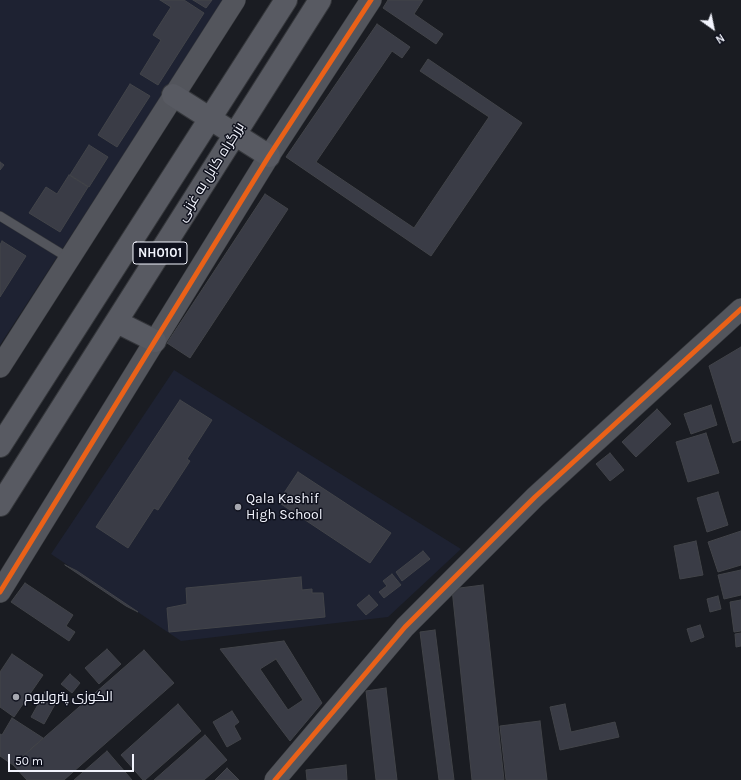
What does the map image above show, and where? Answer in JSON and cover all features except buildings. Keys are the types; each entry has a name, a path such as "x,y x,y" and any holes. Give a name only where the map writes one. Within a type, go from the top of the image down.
{"highway":[{"name":"NH0101","path":"0,446 286,0"},
{"name":"بزرگراه کابل به غزنی","path":"0,505 320,0"},
{"path":"173,95 269,156"},
{"path":"117,322 155,341"}],"street":[{"path":"0,367 234,0"},
{"path":"0,592 269,156 371,0"},
{"path":"275,780 405,627 535,496 741,309"}],"lane":[{"path":"0,216 70,259"}],"shaded area":[{"path":"0,0 224,0 0,345"},
{"name":"Qala Kashif High School","path":"174,370 461,549 388,617 181,641 51,554"}],"cycle path":[{"path":"0,592 269,156 371,0"},
{"path":"275,780 405,627 535,497 741,309"}],"place":[{"name":"Qala Kashif High School","path":"238,507"},
{"name":"الکوزی پترولیوم","path":"16,697"}]}
